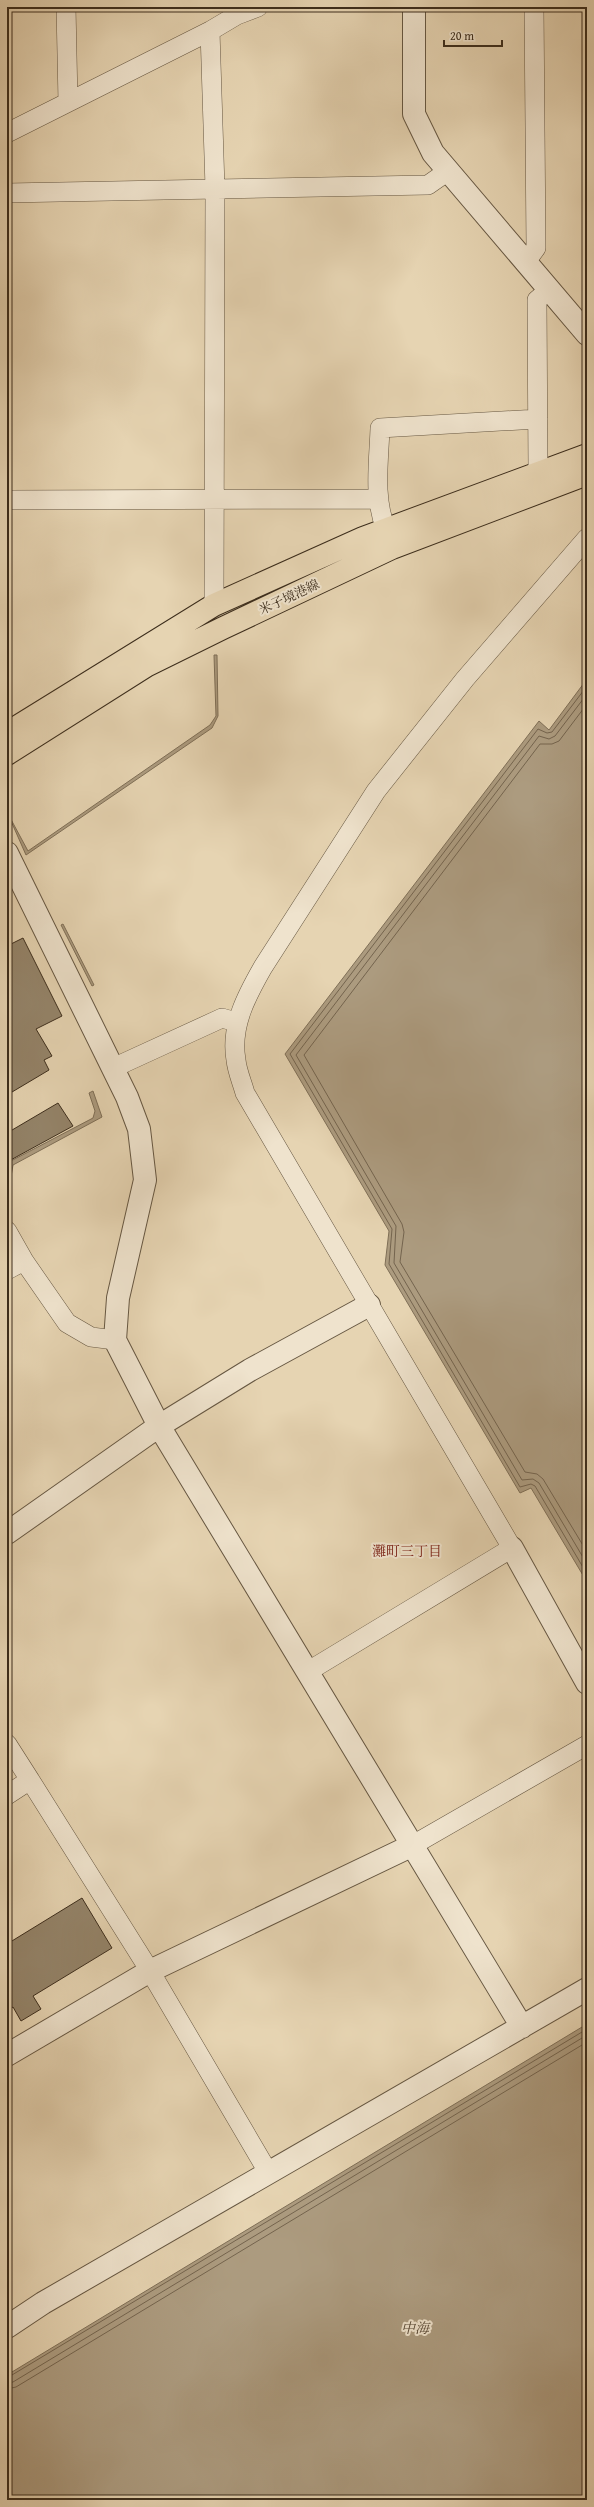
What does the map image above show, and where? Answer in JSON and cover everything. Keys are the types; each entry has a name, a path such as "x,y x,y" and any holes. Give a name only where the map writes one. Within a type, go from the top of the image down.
{"main road":[{"name":"米子境港線","path":"7,733 214,605 386,529 587,454"},
{"name":"米子境港線","path":"7,754 65,715 146,666 223,628 392,548 587,474"}],"street":[{"path":"66,7 68,102"},
{"path":"7,133 210,31 237,15 258,7"},
{"path":"414,7 414,114 433,153 525,263 587,334"},
{"path":"525,263 536,248 534,7"},
{"path":"210,31 215,188 214,605"},
{"path":"7,193 428,184 448,171"},
{"path":"538,472 537,300 549,290"},
{"path":"386,529 381,516 379,499 380,428 538,419"},
{"path":"7,500 379,499"},
{"path":"587,538 460,684 376,791 263,967 248,993 236,1022 235,1059 245,1093 512,1548 587,1683"},
{"path":"7,853 113,1068 139,1129 145,1180 118,1298 115,1340 158,1426 522,2027"},
{"path":"113,1068 222,1018 236,1022"},
{"path":"7,1231 24,1261 67,1323 91,1337 115,1340"},
{"path":"7,1270 24,1261"},
{"path":"7,1533 158,1426 250,1370 369,1304"},
{"path":"307,1672 512,1548"},
{"path":"7,1744 150,1971 268,2172"},
{"path":"7,2055 150,1971 413,1845 587,1745"},
{"path":"7,1795 30,1780"},
{"path":"7,2327 43,2303 587,1989"}],"water":[{"path":"214,655 217,655 218,716 212,728 26,855 7,812 28,851 210,725 216,716"},
{"path":"587,679 587,1582 531,1488 520,1493 385,1265 389,1231 285,1054 539,721 549,730"},
{"path":"63,924 94,985 92,986 61,925"},
{"path":"93,1091 102,1117 13,1165 7,1200 9,1162 93,1118 95,1111 89,1093"},
{"name":"中海","path":"587,2024 587,2500 7,2500 7,2375"}],"building":[{"path":"23,938 62,1016 36,1029 52,1056 44,1060 49,1070 7,1095 7,946"},
{"path":"58,1103 73,1126 7,1162 7,1133"},
{"path":"82,1898 112,1948 33,1996 41,2009 21,2021 13,2007 7,2011 7,1944"}],"district":[{"name":"灘町三丁目","path":"407,1551"}]}
